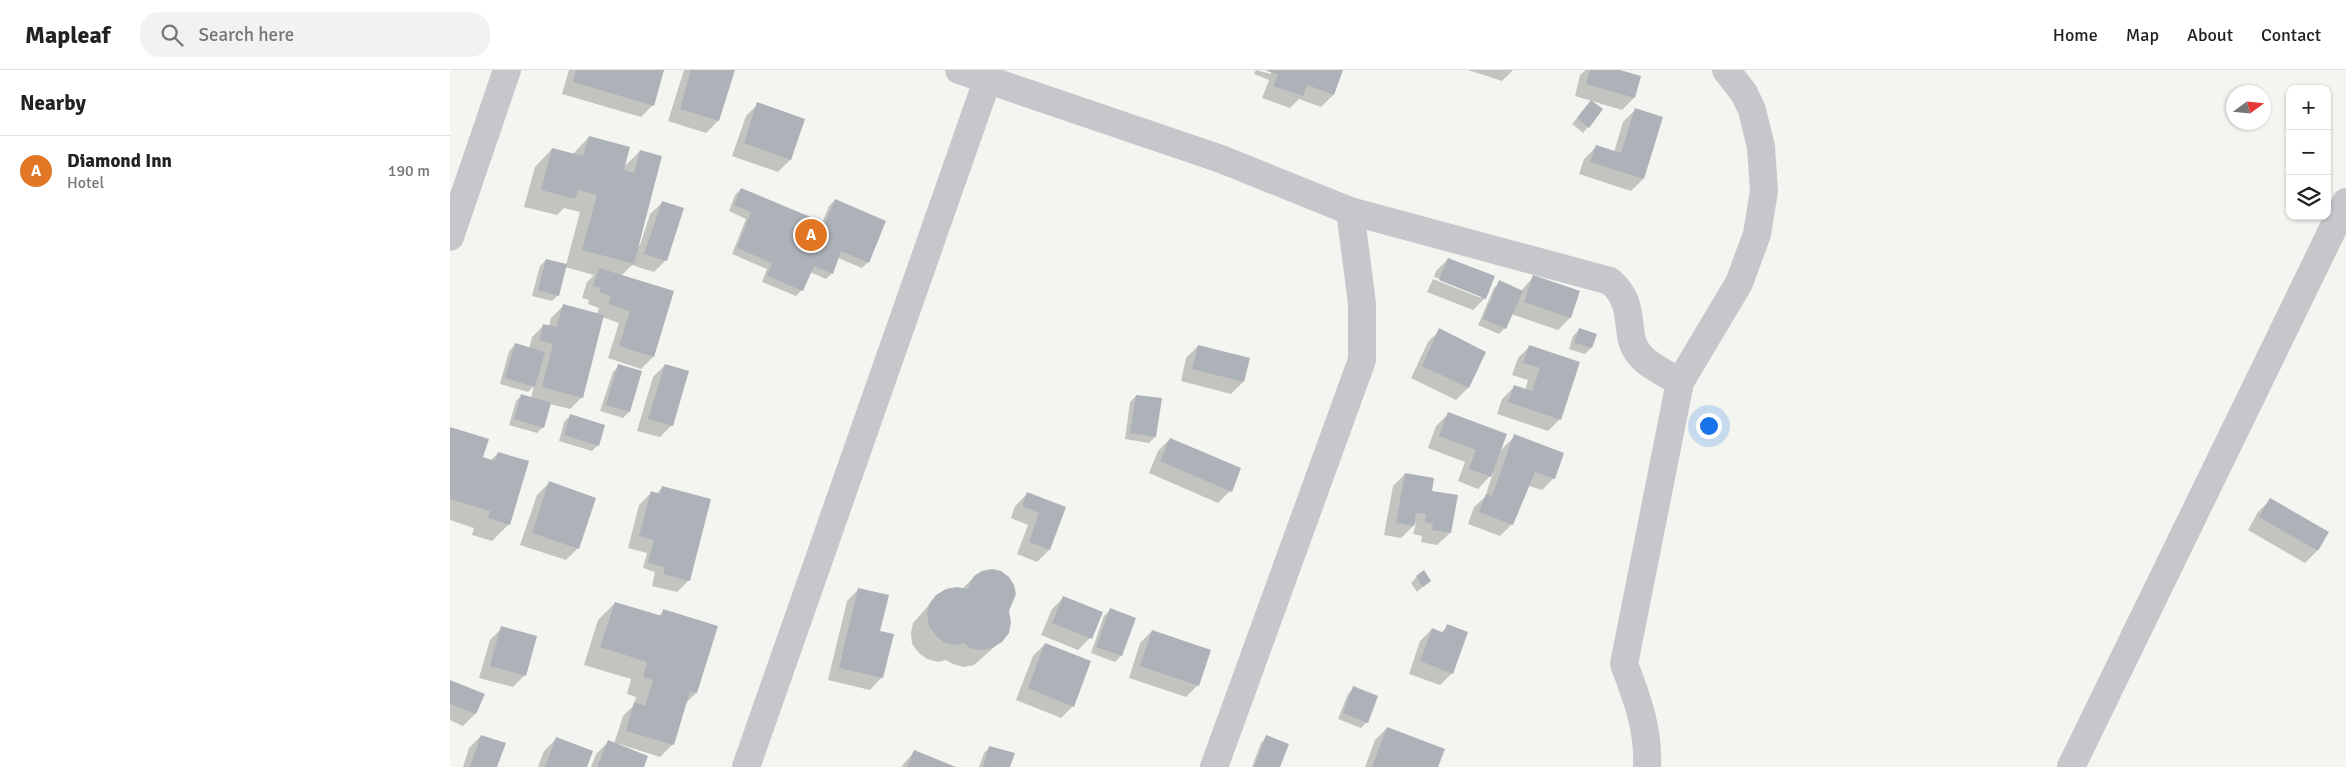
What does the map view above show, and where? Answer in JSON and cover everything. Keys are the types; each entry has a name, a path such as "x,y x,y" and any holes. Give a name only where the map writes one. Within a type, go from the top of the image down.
{"street":[{"path":"450,236 507,70"},
{"path":"959,70 1221,159 1350,210 1610,281 1619,288 1625,299 1630,316 1633,343 1638,354 1680,382"},
{"path":"1647,767 1648,749 1640,704 1624,664 1680,382 1739,284 1757,234 1764,191 1764,169 1752,110 1744,93 1726,70"},
{"path":"746,767 987,81"},
{"path":"2070,767 2346,202"},
{"path":"1214,767 1362,360 1362,302 1350,210"}],"building":[{"path":"576,70 664,70 654,106 573,82"},
{"path":"691,70 735,70 719,121 680,109"},
{"path":"1265,70 1343,70 1334,95 1307,85 1303,96 1273,86 1278,75"},
{"path":"1590,70 1620,70 1641,76 1635,98 1586,84"},
{"path":"1591,100 1603,109 1589,128 1577,118"},
{"path":"757,102 805,119 791,160 744,143"},
{"path":"1635,108 1663,117 1644,179 1590,162 1596,145 1621,153"},
{"path":"589,136 630,147 624,170 634,173 640,150 662,156 634,264 582,250 597,195 578,190 575,199 541,190 552,148 583,156"},
{"path":"741,188 825,223 835,199 886,221 869,263 841,251 833,274 814,266 803,291 767,276 772,263 737,248 751,212 734,205"},
{"path":"662,201 684,208 667,261 644,254"},
{"path":"1448,258 1495,276 1486,299 1439,280"},
{"path":"546,259 567,264 559,296 538,290"},
{"path":"599,268 674,291 654,357 619,346 630,311 608,304 611,296 599,292 601,288 593,286"},
{"path":"1533,275 1580,291 1571,318 1524,302"},
{"path":"1499,280 1523,291 1506,329 1483,319"},
{"path":"563,304 604,315 583,398 542,387 553,344 539,340 543,324 557,327"},
{"path":"1439,328 1486,352 1469,388 1422,366"},
{"path":"1579,328 1597,334 1592,348 1574,343"},
{"path":"515,343 545,352 535,387 505,378"},
{"path":"1198,345 1250,358 1244,382 1192,369"},
{"path":"1529,345 1580,362 1561,420 1508,402 1514,385 1532,391 1540,368 1523,363"},
{"path":"618,364 642,371 630,412 606,405"},
{"path":"665,364 689,371 673,426 648,419"},
{"path":"521,394 551,403 544,428 514,419"},
{"path":"1136,395 1162,398 1156,437 1130,433"},
{"path":"1448,412 1507,434 1491,477 1469,469 1476,450 1439,436"},
{"path":"570,414 605,425 599,446 564,435"},
{"path":"450,427 489,439 483,457 495,461 498,452 529,461 510,525 488,518 490,511 450,499"},
{"path":"1514,434 1564,453 1555,479 1535,472 1513,525 1479,512 1486,494 1492,496"},
{"path":"1170,438 1241,468 1232,492 1160,461"},
{"path":"1405,473 1434,478 1432,491 1458,495 1451,533 1432,530 1433,524 1425,522 1426,514 1416,513 1414,526 1396,523"},
{"path":"549,481 596,498 579,549 532,533"},
{"path":"662,486 711,499 690,581 663,574 665,567 648,563 654,540 639,536 651,491 660,494"},
{"path":"1027,492 1066,507 1050,550 1029,542 1039,513 1022,506"},
{"path":"2270,498 2329,532 2318,551 2259,517"},
{"path":"992,569 1001,571 1009,577 1014,585 1016,594 1009,611 1011,622 1009,633 1002,642 992,648 981,650 970,648 964,643 956,645 945,643 936,636 929,626 927,615 929,604 936,595 946,589 957,587 967,589 974,576 982,571"},
{"path":"1424,570 1431,581 1423,587 1416,576"},
{"path":"858,588 889,595 880,631 894,634 883,678 839,668"},
{"path":"1063,596 1103,612 1092,639 1052,623"},
{"path":"615,602 662,616 663,609 718,626 697,693 690,691 674,745 626,731 634,702 645,706 653,680 643,677 647,662 600,647"},
{"path":"1110,608 1136,618 1122,656 1096,647"},
{"path":"1447,624 1468,632 1453,674 1420,661 1432,628 1444,633"},
{"path":"501,626 537,636 526,676 490,666"},
{"path":"1152,630 1211,650 1199,686 1140,666"},
{"path":"1045,643 1091,661 1074,707 1028,688"},
{"path":"450,680 485,694 476,714 450,704"},
{"path":"1353,686 1378,696 1368,723 1343,713"},
{"path":"1387,727 1445,749 1438,767 1372,767"},
{"path":"481,735 506,743 497,767 470,767"},
{"path":"1266,735 1289,744 1280,767 1254,767"},
{"path":"556,737 593,751 587,767 545,767"},
{"path":"608,740 648,756 644,767 597,767"},
{"path":"989,746 1015,753 1010,767 983,767"},
{"path":"914,750 956,767 907,767"}],"place":[{"name":"Diamond Inn","path":"811,235"}]}
